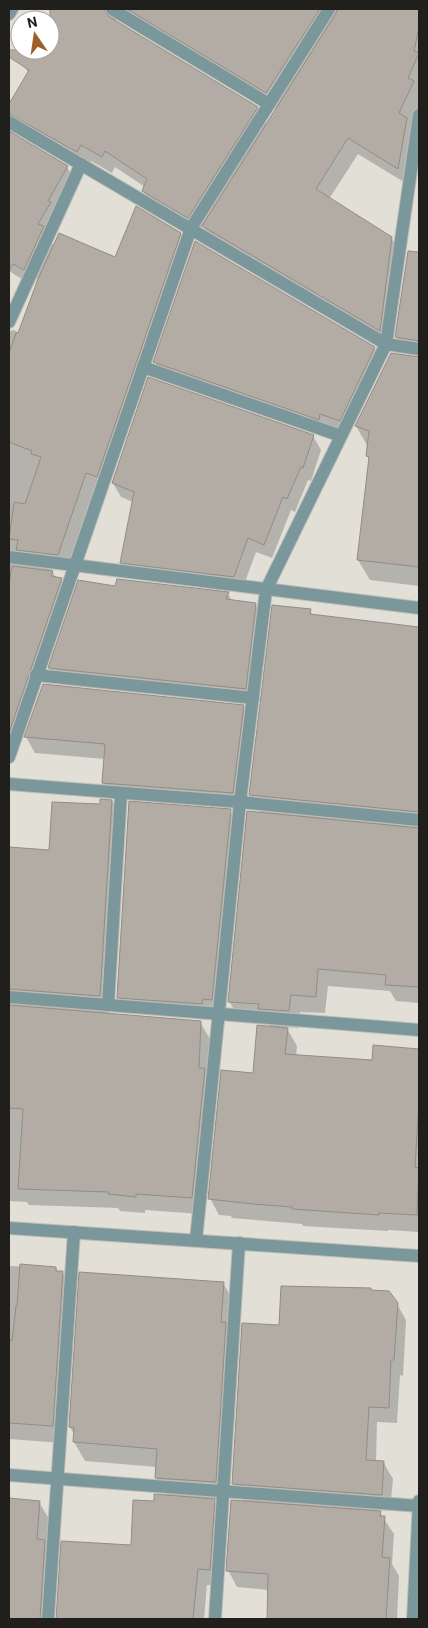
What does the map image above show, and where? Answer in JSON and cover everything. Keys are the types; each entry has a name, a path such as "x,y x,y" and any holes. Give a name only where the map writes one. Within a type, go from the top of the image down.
{"street":[{"path":"9,14 12,9"},
{"path":"112,9 269,104"},
{"path":"9,756 191,228 329,9"},
{"path":"196,1240 240,802 266,590 386,344 419,115"},
{"path":"9,122 386,344 419,349"},
{"path":"9,322 81,164"},
{"path":"143,367 341,436"},
{"path":"9,557 419,608"},
{"path":"36,675 253,698"},
{"path":"9,784 240,802 419,820"},
{"path":"108,1005 121,793"},
{"path":"9,997 419,1030"},
{"path":"9,1228 419,1256"},
{"path":"48,1619 74,1232"},
{"path":"215,1619 239,1244"},
{"path":"9,1475 419,1506"},
{"path":"413,1619 419,1501"}],"building":[{"path":"104,9 108,16 258,107 188,218 142,191 147,179 105,151 102,157 81,145 77,152 9,114 9,104 29,70 14,60 60,60 60,10 50,10"},
{"path":"127,9 320,9 266,93"},
{"path":"337,9 419,9 419,27 414,51 419,53 408,78 414,81 399,113 407,118 398,169 348,138 316,189 392,237 380,331 202,226"},
{"path":"9,131 68,166 48,201 51,202 38,224 44,226 24,270 13,264 9,271"},
{"path":"136,206 181,233 97,477 86,473 58,555 16,550 18,540 9,539 14,502 25,504 41,457 31,454 32,451 9,442 9,353 38,279 59,233 115,257"},
{"path":"195,241 375,347 340,421 320,414 319,420 153,362"},
{"path":"408,251 419,252 419,341 395,337"},
{"path":"391,353 419,357 419,567 357,560 369,457 366,456 369,431 355,426"},
{"path":"148,377 314,435 303,468 301,467 287,499 283,497 264,545 248,538 234,577 120,563 134,492 112,483"},
{"path":"12,566 53,571 51,576 62,578 9,733 9,583"},
{"path":"117,579 229,592 226,599 256,603 246,689 48,668 78,580 115,586"},
{"path":"272,605 311,609 310,614 419,627 419,812 249,795"},
{"path":"43,684 244,705 233,793 102,783 105,744 24,737"},
{"path":"100,799 112,800 100,996 9,989 9,847 49,850 52,802 100,804"},
{"path":"129,801 231,809 212,1000 203,999 202,1004 117,998"},
{"path":"247,811 419,828 419,987 385,985 386,975 318,969 316,997 291,995 289,1011 258,1009 259,1004 228,1002"},
{"path":"9,1005 201,1021 199,1068 205,1068 192,1198 136,1194 136,1197 108,1194 109,1192 18,1189 23,1109 9,1108"},
{"path":"257,1025 288,1028 285,1054 372,1060 373,1045 419,1049 419,1103 415,1167 419,1168 417,1215 379,1213 379,1215 292,1209 292,1207 208,1199 221,1070 253,1073"},
{"path":"20,1264 56,1267 56,1271 63,1271 53,1426 9,1423 9,1340 12,1341"},
{"path":"79,1272 224,1282 221,1322 226,1322 216,1482 155,1478 157,1449 73,1442 74,1428 69,1427"},
{"path":"281,1286 371,1288 371,1290 389,1291 398,1303 394,1360 391,1360 389,1408 369,1407 366,1460 384,1461 382,1495 232,1484 242,1323 279,1325"},
{"path":"154,1494 215,1499 210,1570 198,1569 193,1619 56,1619 61,1541 131,1545 133,1500 154,1501"},
{"path":"9,1498 40,1501 37,1539 45,1540 40,1619 9,1619"},
{"path":"231,1500 381,1511 380,1516 385,1516 382,1557 390,1558 386,1619 267,1619 268,1574 226,1571"}]}
